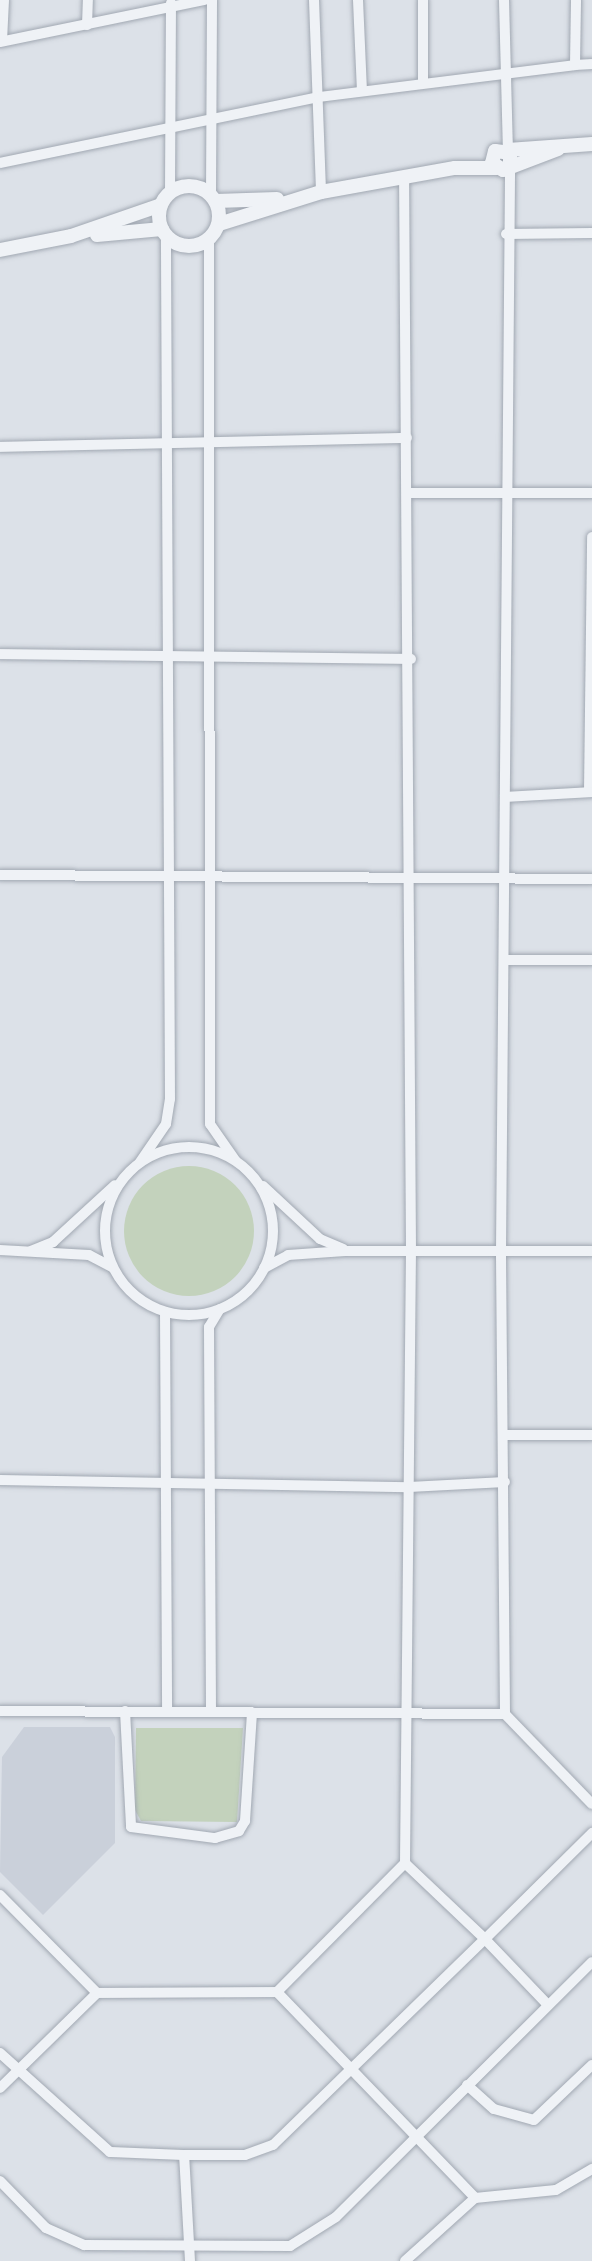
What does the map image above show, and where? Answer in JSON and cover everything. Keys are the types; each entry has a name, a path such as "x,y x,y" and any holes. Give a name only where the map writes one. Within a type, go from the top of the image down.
{"street":[{"path":"4,0 1,41 87,25 171,4 204,0"},
{"path":"87,25 88,0"},
{"path":"212,0 213,197 219,224"},
{"path":"314,0 321,192"},
{"path":"358,0 362,91"},
{"path":"423,0 423,83"},
{"path":"504,0 504,122 499,150 505,195 506,234 505,880 501,1251 505,1714 592,1804"},
{"path":"575,65 576,0"},
{"path":"0,250 71,236 161,205 170,192 171,4"},
{"path":"0,163 170,124 319,97 592,64"},
{"path":"345,1251 320,1239 257,1181 215,1140 211,1124 209,239 219,224 285,200 454,168 499,150 558,149 592,144"},
{"path":"454,168 501,168 558,149"},
{"path":"0,2088 97,1993 277,1992 405,1863 411,1251 408,881 411,659 404,178"},
{"path":"170,192 194,186 213,197 285,200"},
{"path":"31,1251 59,1237 140,1162 166,1124 170,1099 169,879 163,653 164,232 161,205"},
{"path":"71,236 164,232 186,246 209,239"},
{"path":"506,234 592,233"},
{"path":"0,447 164,439 208,441 407,438"},
{"path":"407,493 592,493"},
{"path":"505,797 590,792 592,537"},
{"path":"0,654 163,653 411,659"},
{"path":"0,875 408,881 592,879"},
{"path":"504,960 592,960"},
{"path":"140,1162 177,1147 235,1160"},
{"path":"112,1268 105,1220 124,1176"},
{"path":"257,1181 273,1223 264,1268"},
{"path":"0,1250 89,1255 112,1268 134,1296 165,1312 219,1309 245,1293 264,1268 288,1255 345,1251 592,1251"},
{"path":"211,1712 209,1327 219,1309"},
{"path":"165,1312 168,1481 167,1712"},
{"path":"504,1435 592,1435"},
{"path":"0,1480 210,1480 409,1487 505,1482"},
{"path":"0,1711 505,1714"},
{"path":"125,1711 131,1827 215,1838 239,1831 245,1821 251,1712"},
{"path":"0,2053 110,2152 184,2155 260,2152 352,2071 592,1833"},
{"path":"405,1863 485,1939 548,2005"},
{"path":"0,1895 97,1993"},
{"path":"0,2181 66,2241 271,2248 306,2240 592,1962"},
{"path":"277,1992 475,2198"},
{"path":"467,2085 494,2109 534,2120 592,2065"},
{"path":"184,2155 190,2261"},
{"path":"405,2261 475,2198 556,2190 592,2169"}],"shaded area":[{"path":"24,1727 110,1727 115,1737 115,1843 43,1915 0,1872 2,1757"}],"green space":[{"path":"189,1166 214,1171 235,1185 249,1206 254,1231 249,1256 235,1277 214,1291 189,1296 164,1291 143,1277 129,1256 124,1231 129,1206 143,1185 164,1171"},
{"path":"136,1728 243,1728 237,1822 141,1821 135,1810"}]}
